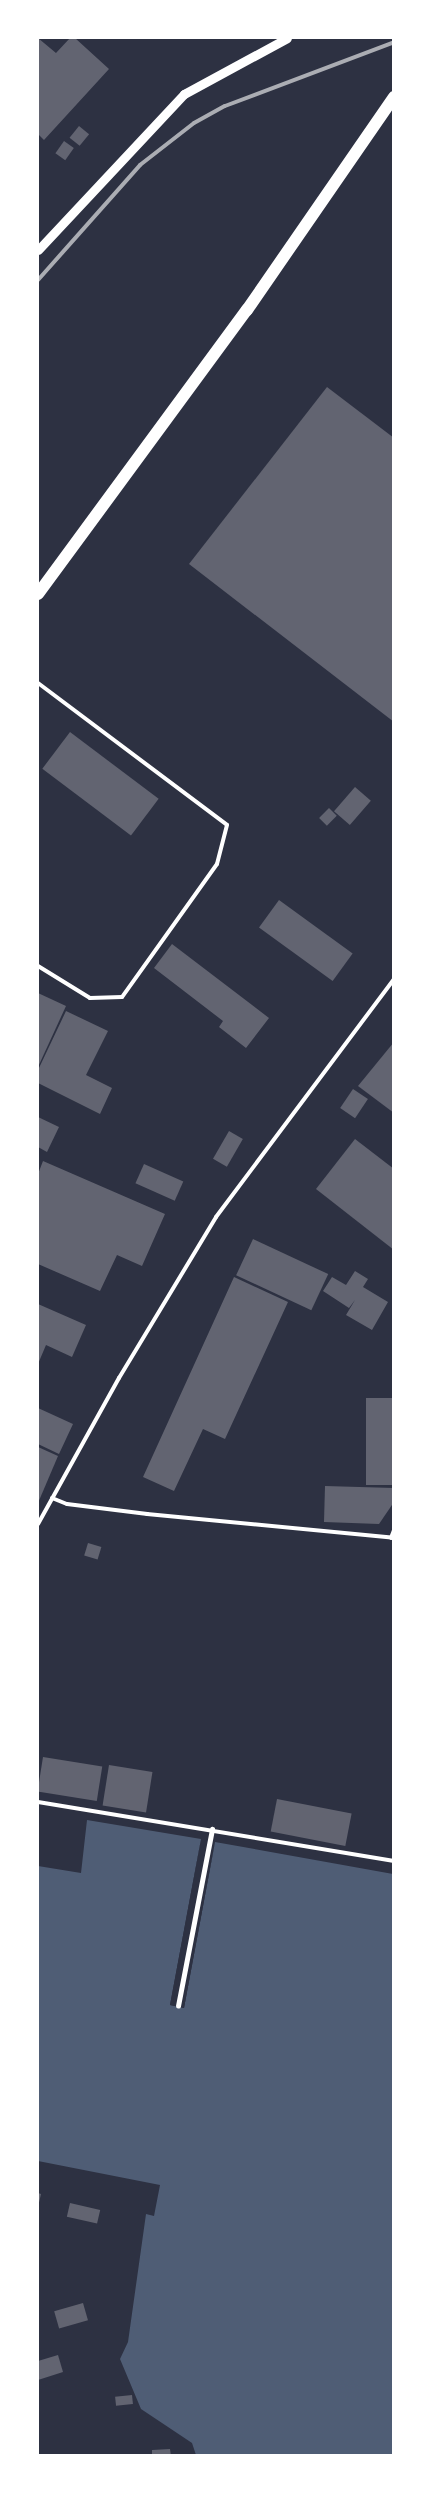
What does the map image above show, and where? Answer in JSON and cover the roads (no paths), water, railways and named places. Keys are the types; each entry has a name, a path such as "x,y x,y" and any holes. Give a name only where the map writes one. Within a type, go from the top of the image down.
{"main road":[{"path":"38,594 247,310 394,97"}],"street":[{"path":"38,250 184,94 287,38"},
{"path":"178,2006 212,1829"}],"lane":[{"path":"38,683 227,825 217,864 122,997 90,998 38,966"},
{"path":"38,1524 216,1217 394,979"},
{"path":"52,1498 67,1504 138,1513 392,1538 394,1530"},
{"path":"38,1802 212,1829 394,1861"}],"water":[{"path":"87,1820 201,1839 170,2005 184,2008 215,1842 393,1874 393,2455 196,2455 192,2443 141,2409 120,2359 128,2342 146,2214 154,2216 160,2185 38,2161 38,1866 81,1873"}],"railway":[{"path":"38,280 140,165 194,123 225,106 394,42"}]}
